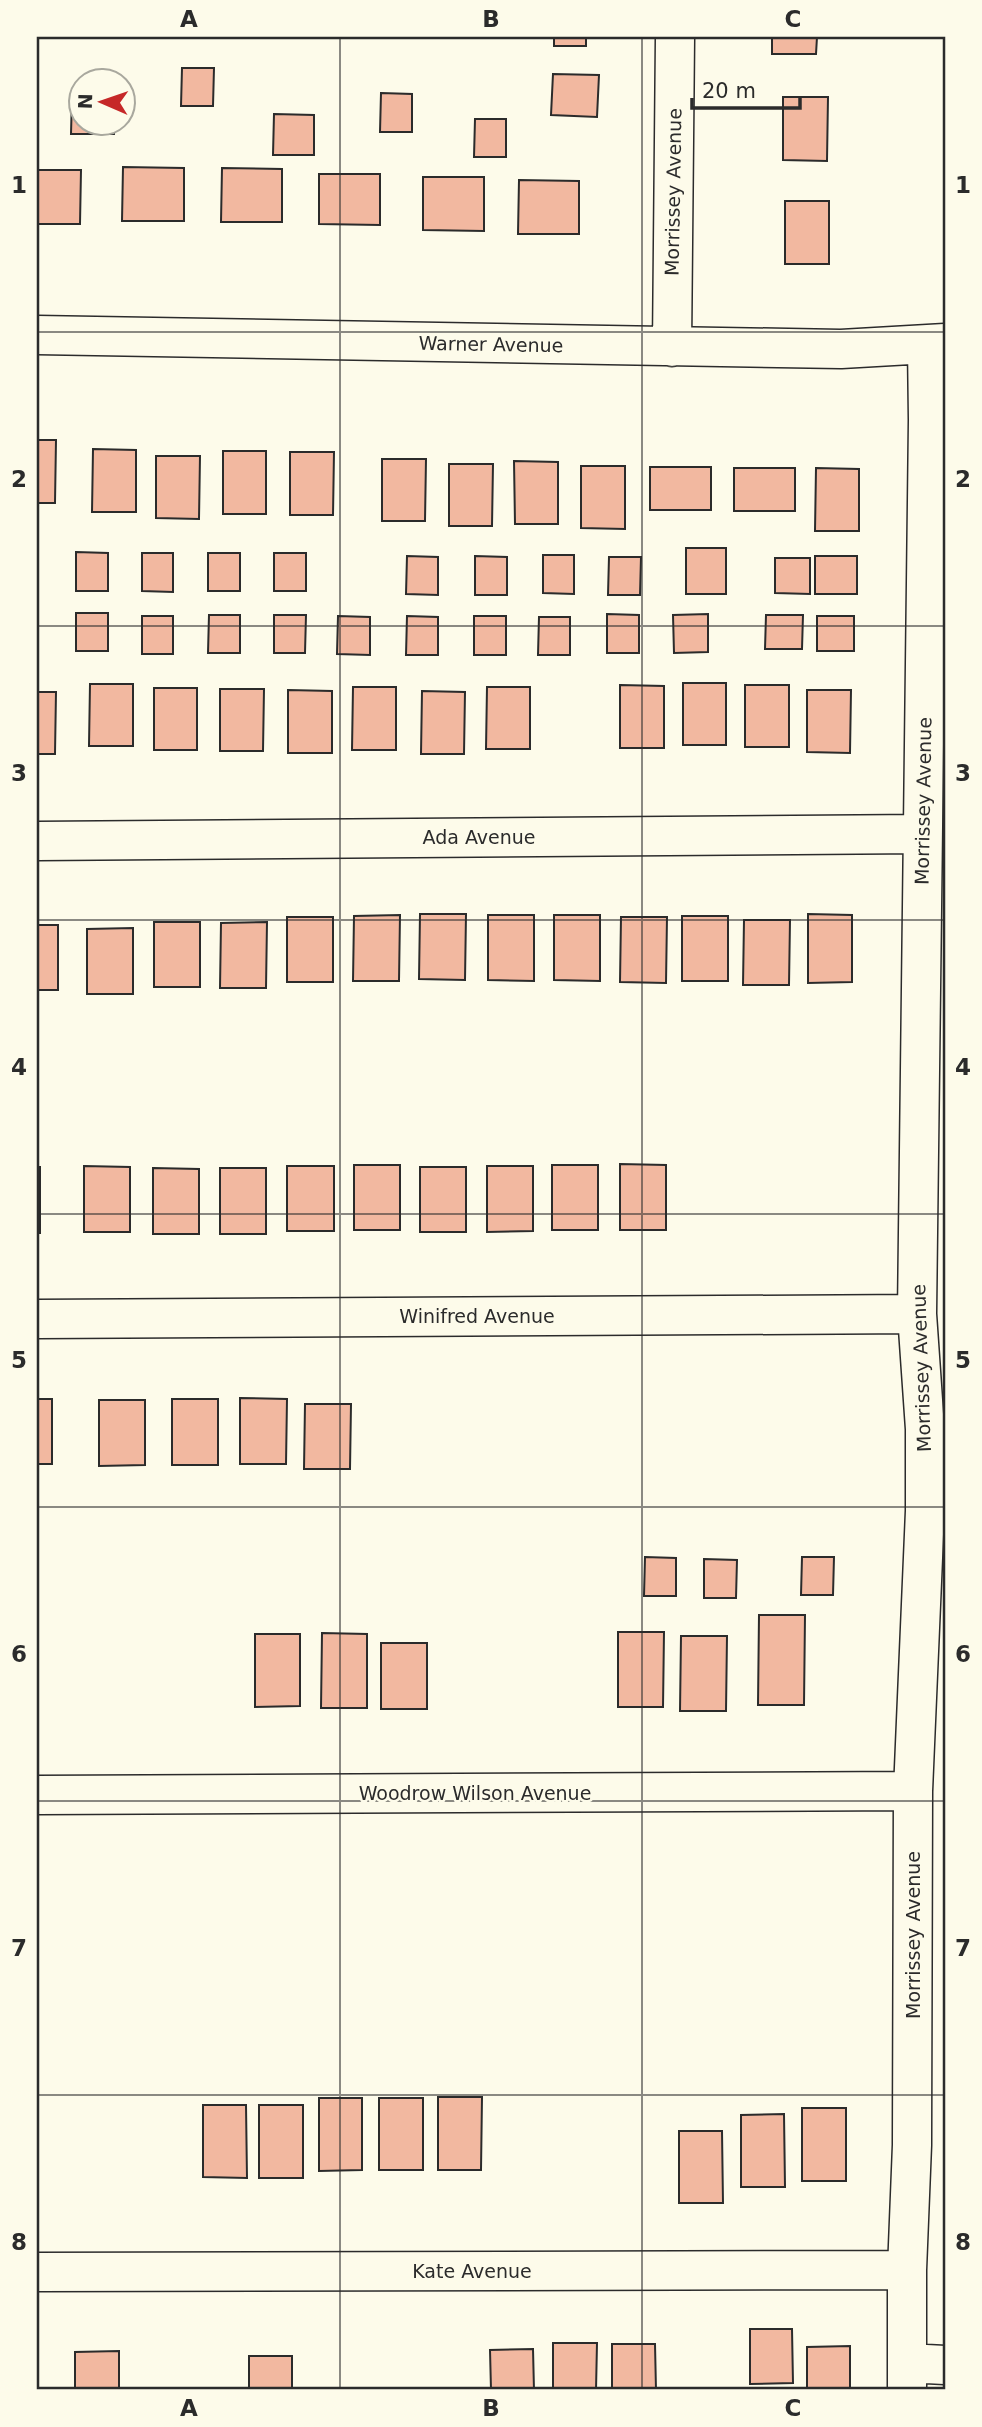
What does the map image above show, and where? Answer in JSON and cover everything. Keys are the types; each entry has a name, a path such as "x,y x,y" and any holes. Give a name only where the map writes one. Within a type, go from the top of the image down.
{"street":[{"name":"Morrissey Avenue","path":"672,347 675,37"},
{"name":"Warner Avenue","path":"37,335 841,349 936,344"},
{"name":"Morrissey Avenue","path":"907,2377 912,2145 913,1791 934,1560 935,1510 925,1429 917,1314 922,835 936,344"},
{"name":"Ada Avenue","path":"37,841 922,835"},
{"name":"Winifred Avenue","path":"37,1319 917,1314"},
{"name":"Woodrow Wilson Avenue","path":"37,1795 913,1791"},
{"name":"Kate Avenue","path":"37,2272 908,2270"},
{"path":"907,2377 945,2365"}],"building":[{"path":"554,37 586,37 586,46 554,46"},
{"path":"772,37 817,37 816,54 772,54"},
{"path":"182,68 214,68 213,106 181,106"},
{"path":"553,74 599,75 597,117 551,115"},
{"path":"381,93 412,94 412,132 380,132"},
{"path":"783,97 828,97 827,161 783,160"},
{"path":"274,114 314,115 314,155 273,155"},
{"path":"475,119 506,119 506,157 474,157"},
{"path":"123,167 184,168 184,221 122,221"},
{"path":"222,168 282,169 282,222 221,222"},
{"path":"37,170 81,170 80,224 37,224"},
{"path":"319,174 380,174 380,225 319,224"},
{"path":"423,177 484,177 484,231 423,230"},
{"path":"519,180 579,181 579,234 518,234"},
{"path":"785,201 829,201 829,264 785,264"},
{"path":"37,440 56,440 55,503 37,503"},
{"path":"93,449 136,450 136,512 92,512"},
{"path":"223,451 266,451 266,514 223,514"},
{"path":"290,452 334,452 333,515 290,515"},
{"path":"156,456 200,456 199,519 156,518"},
{"path":"382,459 426,459 425,521 382,521"},
{"path":"514,461 558,462 558,524 515,524"},
{"path":"449,464 493,464 492,526 449,526"},
{"path":"581,466 625,466 625,529 581,528"},
{"path":"650,467 711,467 711,510 650,510"},
{"path":"734,468 795,468 795,511 734,511"},
{"path":"816,468 859,469 859,531 815,531"},
{"path":"686,548 726,548 726,594 686,594"},
{"path":"76,552 108,553 108,591 76,591"},
{"path":"142,553 173,553 173,592 142,591"},
{"path":"208,553 240,553 240,591 208,591"},
{"path":"274,553 306,553 306,591 274,591"},
{"path":"543,555 574,555 574,594 543,593"},
{"path":"407,556 438,557 438,595 406,594"},
{"path":"475,556 507,557 507,595 475,595"},
{"path":"815,556 857,556 857,594 815,594"},
{"path":"609,557 641,557 640,595 608,595"},
{"path":"775,558 810,558 810,594 775,593"},
{"path":"76,613 108,613 108,651 76,651"},
{"path":"607,614 639,615 639,653 607,653"},
{"path":"708,614 708,652 674,653 673,615"},
{"path":"209,615 240,615 240,653 208,653"},
{"path":"274,615 306,615 305,653 274,653"},
{"path":"766,615 803,615 802,649 765,649"},
{"path":"142,616 173,616 173,654 142,654"},
{"path":"338,616 370,617 370,655 337,654"},
{"path":"407,616 438,617 438,655 406,655"},
{"path":"474,616 506,616 506,655 474,655"},
{"path":"817,616 854,616 854,651 817,651"},
{"path":"539,617 570,617 570,655 538,655"},
{"path":"683,683 726,683 726,745 683,745"},
{"path":"90,684 133,684 133,746 89,746"},
{"path":"620,685 664,686 664,748 620,748"},
{"path":"745,685 789,685 789,747 745,747"},
{"path":"353,687 396,687 396,750 352,750"},
{"path":"487,687 530,687 530,749 486,749"},
{"path":"154,688 197,688 197,750 154,750"},
{"path":"220,689 264,689 263,751 220,751"},
{"path":"288,690 332,691 332,753 288,753"},
{"path":"807,690 851,690 850,753 807,752"},
{"path":"422,691 465,692 464,754 421,754"},
{"path":"37,692 56,692 55,754 37,754"},
{"path":"420,914 466,914 465,980 419,979"},
{"path":"808,914 852,915 852,982 808,983"},
{"path":"400,915 399,981 353,981 354,916"},
{"path":"488,915 534,915 534,981 488,980"},
{"path":"554,915 600,915 600,981 554,980"},
{"path":"682,916 728,916 728,981 682,981"},
{"path":"287,917 333,917 333,982 287,982"},
{"path":"621,917 667,917 666,983 620,982"},
{"path":"744,920 790,920 789,985 743,985"},
{"path":"154,922 200,922 200,987 154,987"},
{"path":"267,922 266,988 220,988 221,923"},
{"path":"37,925 58,925 58,990 37,990"},
{"path":"133,928 133,994 87,994 87,929"},
{"path":"620,1164 666,1165 666,1230 620,1230"},
{"path":"354,1165 400,1165 400,1230 354,1230"},
{"path":"552,1165 598,1165 598,1230 552,1230"},
{"path":"84,1166 130,1167 130,1232 84,1232"},
{"path":"287,1166 334,1166 334,1231 287,1231"},
{"path":"487,1166 533,1166 533,1231 487,1232"},
{"path":"37,1167 40,1167 40,1233 37,1233"},
{"path":"420,1167 466,1167 466,1232 420,1232"},
{"path":"153,1168 199,1169 199,1234 153,1234"},
{"path":"220,1168 266,1168 266,1234 220,1234"},
{"path":"240,1398 287,1399 286,1464 240,1464"},
{"path":"37,1399 52,1399 52,1464 37,1464"},
{"path":"172,1399 218,1399 218,1465 172,1465"},
{"path":"99,1400 145,1400 145,1465 99,1466"},
{"path":"305,1404 351,1404 350,1469 304,1469"},
{"path":"645,1557 676,1558 676,1596 644,1596"},
{"path":"802,1557 834,1557 833,1595 801,1595"},
{"path":"704,1559 737,1560 736,1598 704,1598"},
{"path":"759,1615 805,1615 804,1705 758,1705"},
{"path":"618,1632 664,1632 663,1707 618,1707"},
{"path":"322,1633 367,1634 367,1708 321,1708"},
{"path":"255,1634 300,1634 300,1706 255,1707"},
{"path":"681,1636 727,1636 726,1711 680,1711"},
{"path":"381,1643 427,1643 427,1709 381,1709"},
{"path":"438,2097 482,2097 481,2170 438,2170"},
{"path":"319,2098 362,2098 362,2170 319,2171"},
{"path":"379,2098 423,2098 423,2170 379,2170"},
{"path":"203,2105 246,2105 247,2178 203,2177"},
{"path":"259,2105 303,2105 303,2178 259,2178"},
{"path":"802,2108 846,2108 846,2181 802,2181"},
{"path":"784,2114 785,2187 741,2187 741,2115"},
{"path":"679,2131 722,2131 723,2203 679,2203"},
{"path":"750,2329 792,2329 793,2383 750,2384"},
{"path":"553,2343 597,2343 596,2390 553,2390"},
{"path":"612,2344 655,2344 656,2390 612,2390"},
{"path":"850,2346 850,2390 807,2390 807,2347"},
{"path":"533,2349 534,2390 491,2390 490,2350"},
{"path":"119,2351 119,2390 75,2390 75,2352"},
{"path":"249,2356 292,2356 292,2390 249,2390"}]}
